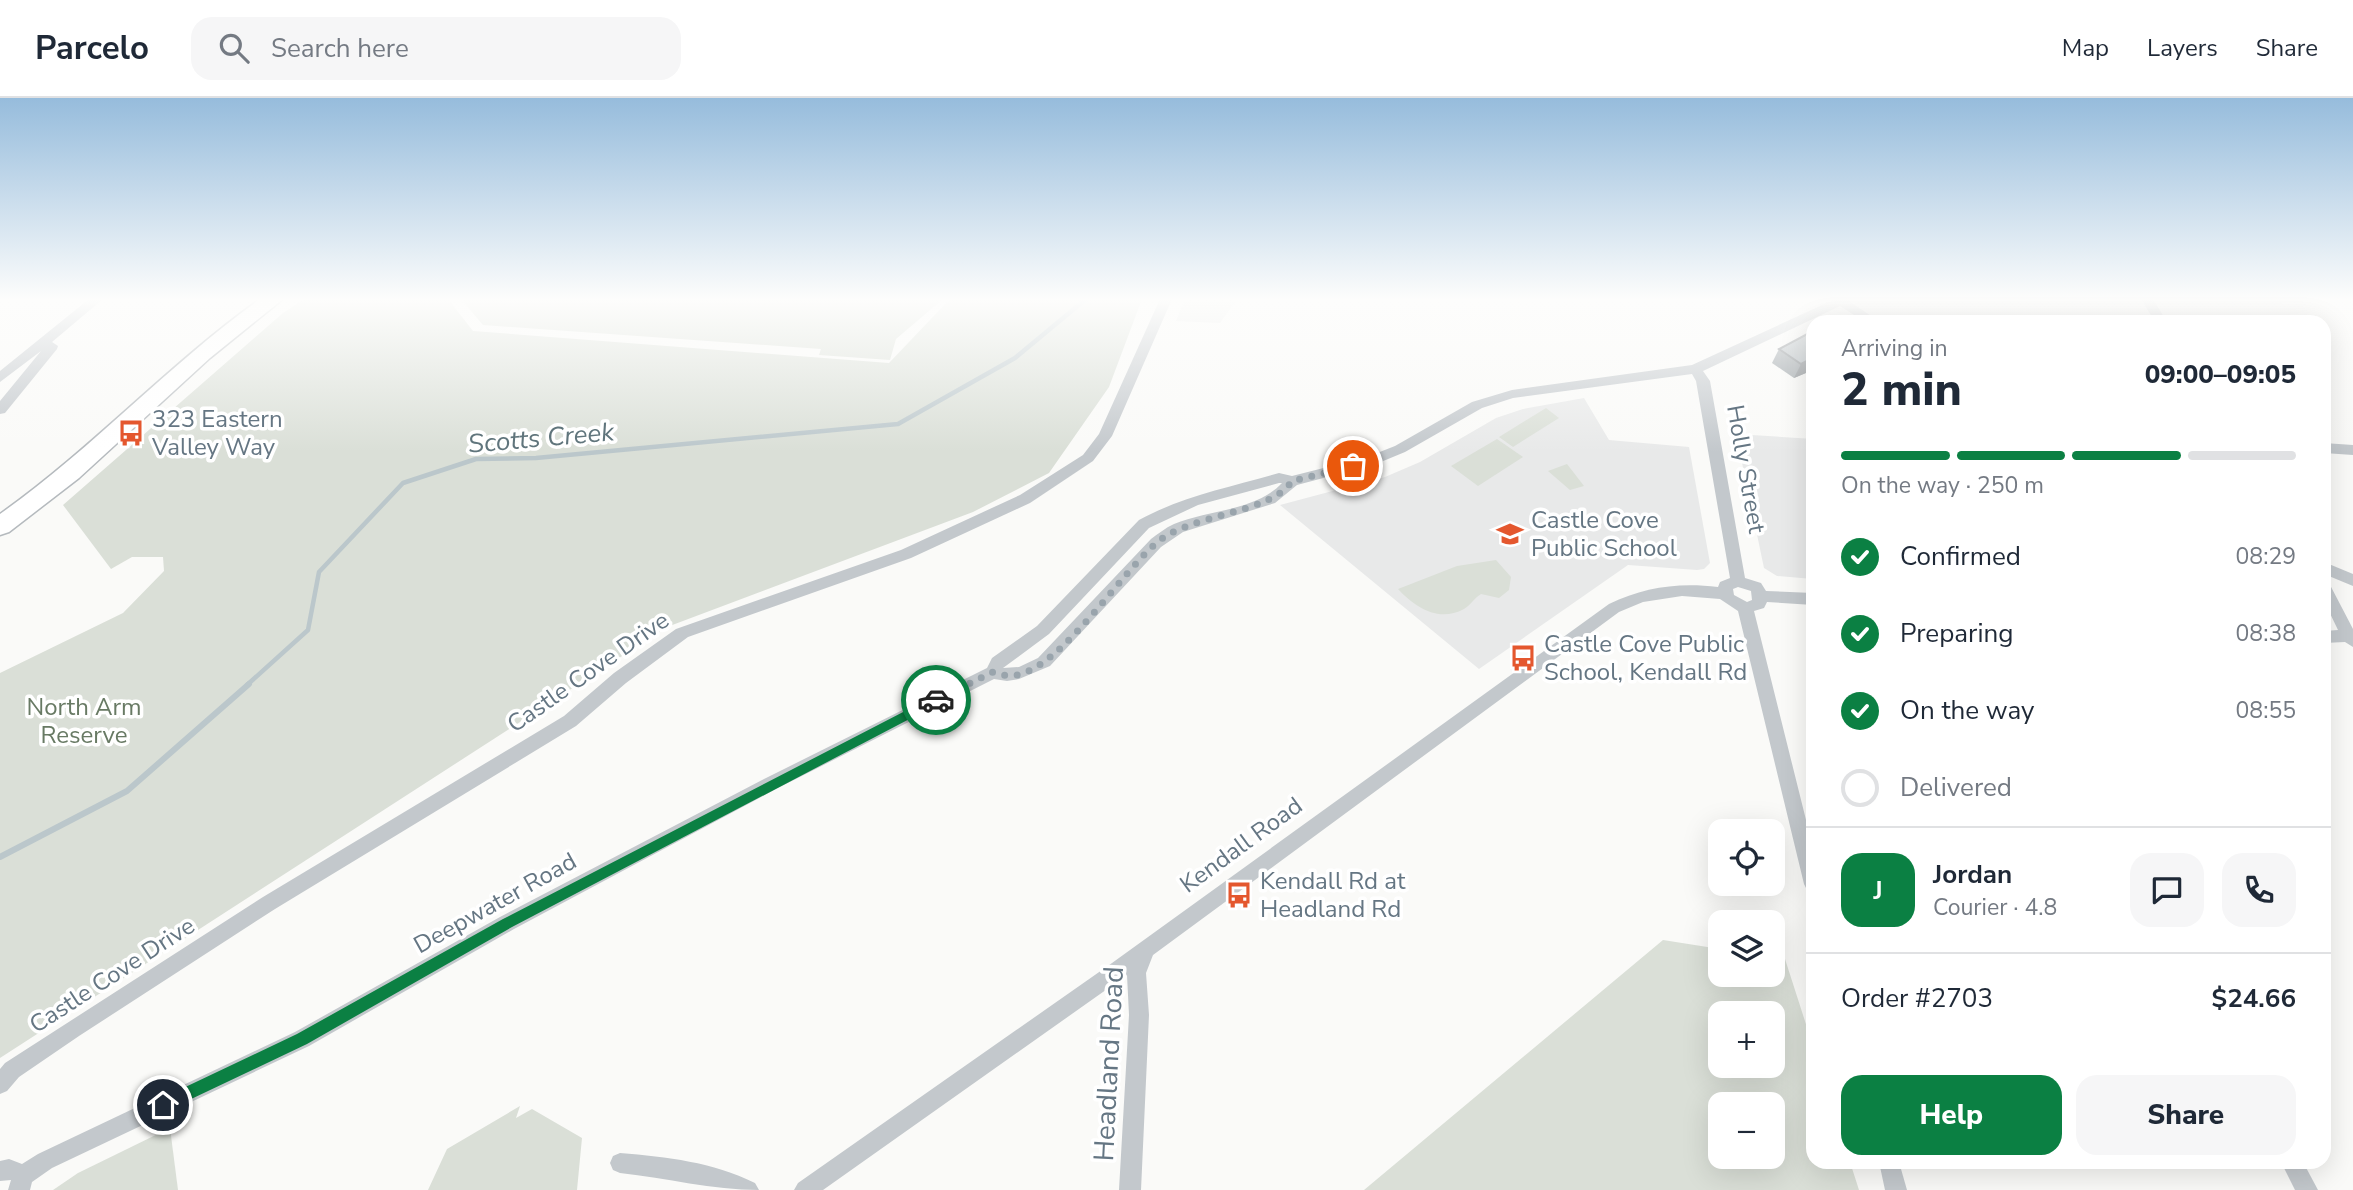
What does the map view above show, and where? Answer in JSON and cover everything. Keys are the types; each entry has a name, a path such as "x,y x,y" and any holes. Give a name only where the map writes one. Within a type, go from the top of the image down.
{"main road":[{"path":"0,526 64,478 208,350"}],"street":[{"path":"0,378 36,350"},
{"path":"0,411 50,350"},
{"name":"Castle Cove Drive","path":"0,1084 12,1070 62,1036 257,910 570,721 620,678 682,633 905,554 1025,499 1088,458 1105,436 1143,350"},
{"name":"Deepwater Road","path":"20,1184 45,1161 302,1039 508,923 770,783 993,672 998,662 1043,631 1129,540 1161,514 1200,498 1279,478 1292,481 1381,457 1477,405 1512,394 1695,369 1736,350"},
{"name":"Holly Street","path":"1695,369 1703,381 1738,581"},
{"path":"2331,448 2353,450"},
{"name":"Deepwater Road","path":"993,672 1005,676 1024,673 1044,662 1124,575 1156,543 1177,528 1248,507 1285,492 1292,481"},
{"path":"2331,571 2353,580"},
{"path":"1738,581 1756,587 1761,596 1755,606 1745,608 1734,605 1724,594 1728,583 1738,581"},
{"name":"Kendall Road","path":"806,1190 1614,608 1636,596 1660,591 1724,594"},
{"path":"1761,596 1806,599"},
{"path":"2331,599 2350,638 2331,637"},
{"path":"1745,608 1806,856"},
{"name":"Headland Road","path":"1130,1190 1139,1015 1136,973 1140,959 1151,944"},
{"path":"620,1163 685,1169 732,1181 748,1190"},
{"path":"1891,1169 1896,1190"},
{"path":"2295,1169 2307,1190"},
{"path":"0,1171 15,1170 20,1184"}],"shaded area":[{"name":"Castle Cove Public School","path":"1584,398 1609,440 1689,447 1710,563 1704,569 1697,570 1628,565 1479,669 1280,505 1385,477 1420,462 1496,418 1523,409"},
{"name":"Castle Cove Public School","path":"1736,434 1806,439 1806,578 1777,576 1764,568"}],"green space":[{"name":"North Arm Reserve","path":"241,350 719,350 889,363 901,350 1123,350 1109,387 1049,473 973,512 667,627 0,1058 0,673 123,613 164,571 163,557 132,557 111,569 63,505"},
{"path":"821,350 893,350 890,360 819,355"},
{"path":"1546,408 1559,418 1513,447 1499,437"},
{"path":"1497,439 1523,457 1478,486 1451,466"},
{"path":"1567,464 1584,486 1570,490 1548,471"},
{"path":"1496,560 1511,577 1509,590 1499,598 1481,594 1454,613 1436,614 1428,611 1412,602 1398,589 1457,566"},
{"path":"1663,940 1708,947 1708,987 1785,987 1785,959 1806,1024 1806,1169 1852,1169 1859,1190 1364,1190"},
{"path":"520,1106 516,1118 532,1109 582,1138 577,1190 428,1190 447,1149"},
{"path":"170,1128 178,1190 53,1190 78,1173"}],"building":[{"path":"1780,350 1806,350 1806,362 1801,364"}],"waterway":[{"name":"Scotts Creek","path":"247,685 308,630 319,572 403,483 476,459 536,458 898,424 1025,350"},
{"name":"Scotts Creek","path":"0,857 127,791 249,684"}],"way so far":[{"path":"936,700 993,672 1005,676 1024,673 1044,662 1124,575 1156,543 1177,528 1248,507 1285,492 1292,481 1353,466"}],"place":[{"name":"323 Eastern Valley Way","path":"131,433"},
{"name":"Castle Cove Public School","path":"1510,534"},
{"name":"Castle Cove Public School, Kendall Rd","path":"1523,658"},
{"name":"Kendall Rd at Headland Rd","path":"1239,895"}],"route":[{"path":"163,1105 302,1039 508,923 770,783 936,700"}]}
